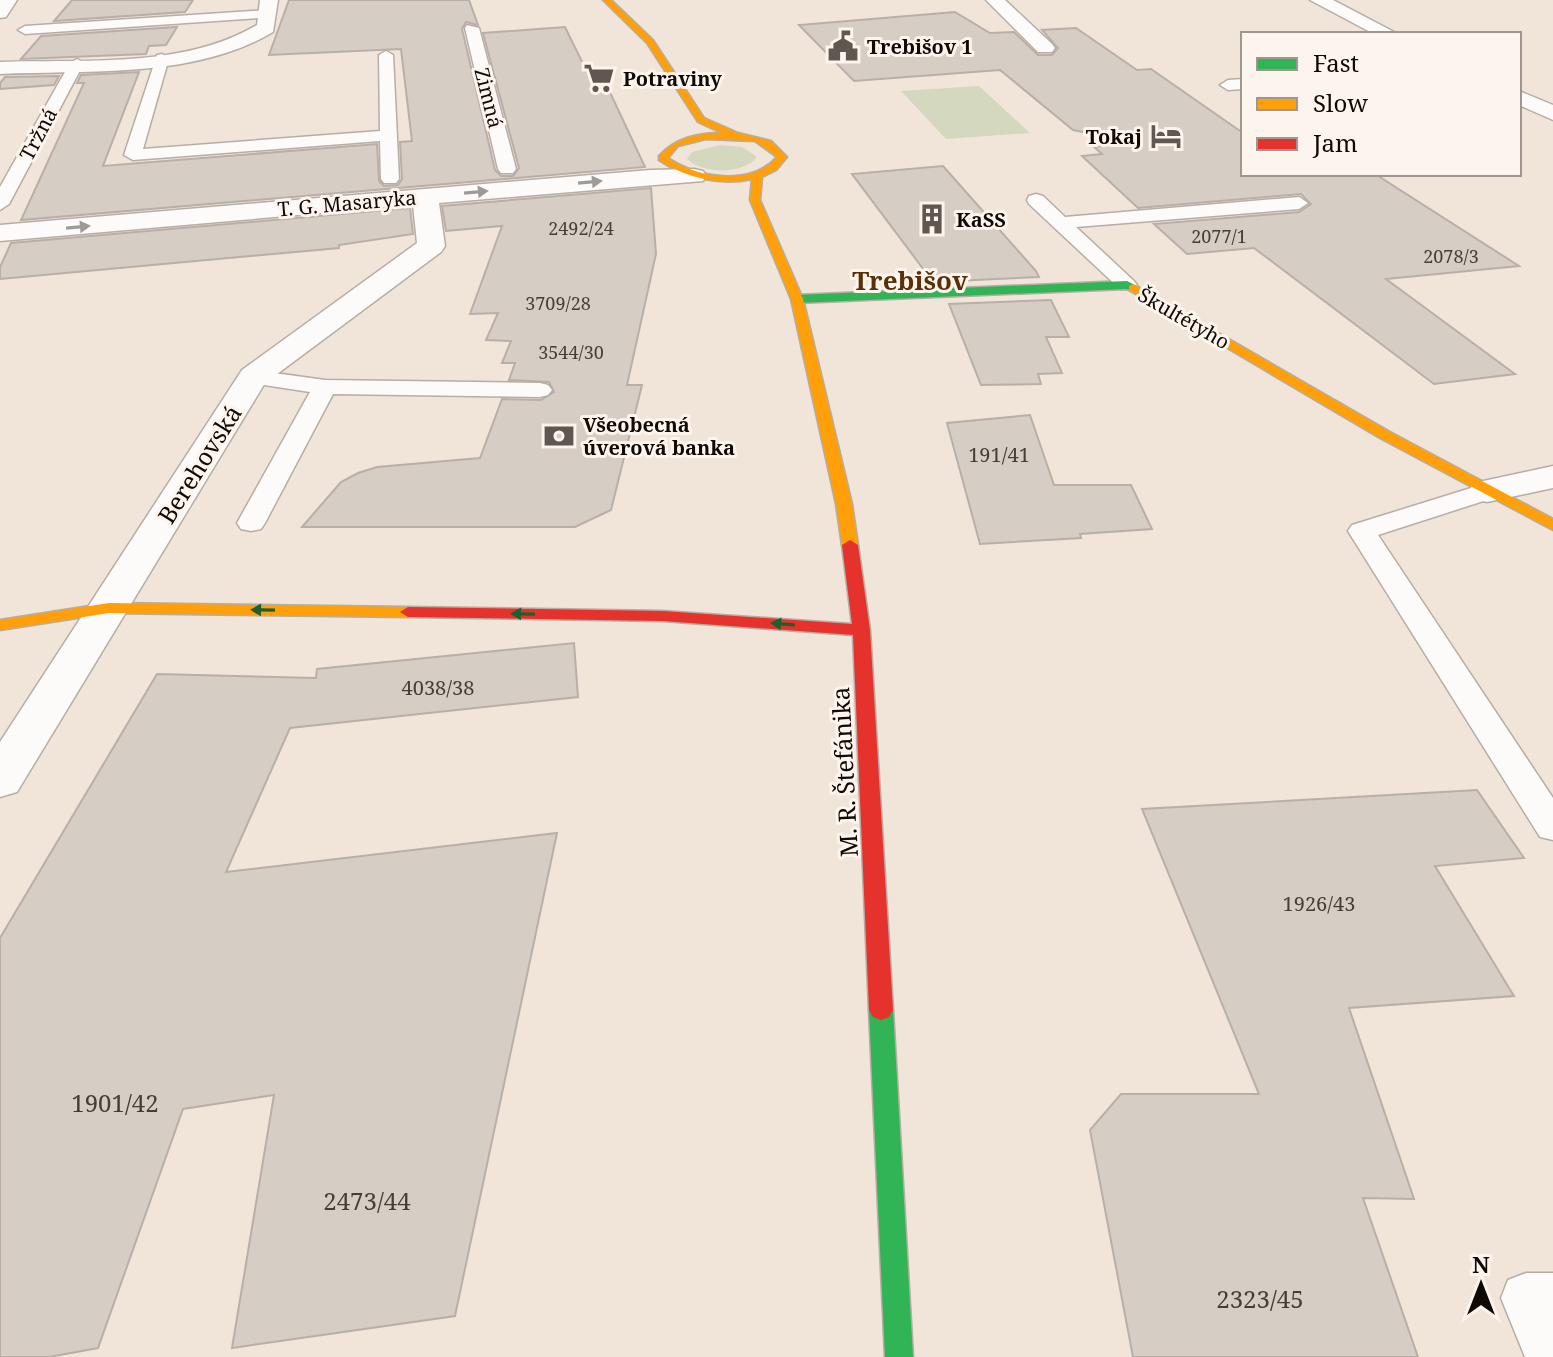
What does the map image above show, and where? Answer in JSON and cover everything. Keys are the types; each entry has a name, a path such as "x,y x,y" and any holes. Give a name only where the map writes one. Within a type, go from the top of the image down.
{"street":[{"path":"607,0 650,42 701,120 737,136 770,144 781,152 780,162 757,174 705,177"},
{"path":"995,0 1045,48"},
{"path":"1319,0 1385,32"},
{"path":"0,68 162,58 232,48 255,38 266,28 269,7"},
{"path":"1521,98 1553,113"},
{"path":"701,120 662,158 667,165 705,177 755,200"},
{"path":"676,146 737,136"},
{"name":"T. G. Masaryka","path":"0,233 402,191 507,169 602,161 676,146"},
{"name":"M. R. Štefánika","path":"757,174 755,200 797,299 844,504 861,630 899,1357"},
{"name":"T. G. Masaryka","path":"0,211 705,177"},
{"name":"Berehovská","path":"0,780 253,377 431,246 402,191"},
{"name":"Škultétyho","path":"797,299 1127,285 1487,491 1553,525"},
{"path":"1487,491 1553,477"},
{"path":"0,625 109,608 663,616 861,630"}],"lane":[{"path":"25,30 269,7"},
{"name":"Zimná","path":"472,28 507,169"},
{"path":"386,55 388,135 402,191"},
{"path":"162,58 133,155 388,135"},
{"name":"Tržná","path":"0,204 77,63"},
{"path":"1036,200 1127,285"},
{"path":"1060,223 1299,203"},
{"path":"253,377 325,387 540,390"},
{"path":"251,523 325,387"},
{"path":"1487,491 1362,531 1553,827"},
{"path":"1551,1357 1526,1298 1553,1298"}],"green space":[{"path":"979,86 1030,133 946,139 901,91"},
{"path":"720,145 742,147 757,157 742,167 723,170 703,168 687,159 692,152"}],"building":[{"path":"72,0 193,0 185,12 54,21"},
{"path":"289,0 469,0 478,25 466,22 462,29 495,170 501,176 513,176 519,168 483,33 565,27 587,72 600,71 645,167 21,220 84,83 77,83 81,75 139,72 103,166 377,144 379,181 384,186 398,185 402,179 400,142 412,141 401,49 269,55"},
{"path":"955,12 990,33 1014,32 1038,55 1052,55 1058,48 1042,30 1076,28 1137,70 1151,69 1241,132 1241,176 1378,176 1519,266 1386,279 1515,374 1434,384 1254,248 1187,254 1154,224 1299,212 1311,204 1301,194 1138,208 1082,156 1102,154 1094,147 1135,142 1073,130 1000,70 854,81 799,25"},
{"path":"177,27 166,45 149,46 146,54 21,59 41,36"},
{"path":"59,76 54,85 0,89 5,77"},
{"name":"KaSS","path":"943,166 1039,277 933,282 852,174"},
{"path":"651,188 656,254 627,385 642,385 611,510 575,527 302,527 341,482 358,473 377,467 480,458 502,399 541,400 554,392 549,382 509,380 515,363 502,363 511,341 486,340 498,313 470,314 502,226 446,231 442,206"},
{"path":"410,208 413,234 339,245 339,248 0,279 0,267 11,243"},
{"path":"1051,300 1069,337 1046,337 1062,373 1038,374 1041,384 981,385 949,304"},
{"path":"1030,415 1054,485 1131,485 1152,529 1080,534 1081,538 980,544 947,423"},
{"path":"574,643 578,697 290,728 226,872 557,833 455,1316 232,1348 274,1095 183,1109 98,1348 49,1357 0,1357 0,938 157,674 316,678 317,669"},
{"path":"1477,790 1524,858 1435,866 1514,996 1349,1008 1414,1199 1363,1198 1418,1357 1133,1357 1090,1130 1121,1094 1259,1094 1142,809"}],"traffic: fast":[{"path":"797,299 1127,285 1133,288"},
{"path":"881,1010 899,1357"}],"traffic: slow":[{"path":"607,0 650,42 701,120 737,136"},
{"path":"706,136 758,139 782,157 773,168 743,178 688,172 662,158 675,144 706,136"},
{"path":"757,174 755,200 797,299 844,504 850,545"},
{"path":"1133,288 1385,435 1553,525"},
{"path":"0,625 109,608 408,612"}],"traffic: jam":[{"path":"850,545 861,630 881,1010"},
{"path":"408,612 663,616 861,630"}],"place":[{"name":"Trebišov 1","path":"843,46"},
{"name":"Potraviny","path":"599,78"},
{"name":"Tokaj","path":"1166,136"},
{"name":"KaSS","path":"932,219"},
{"name":"Všeobecná úverová banka","path":"559,436"}],"district":[{"name":"Trebišov","path":"910,280"}]}
